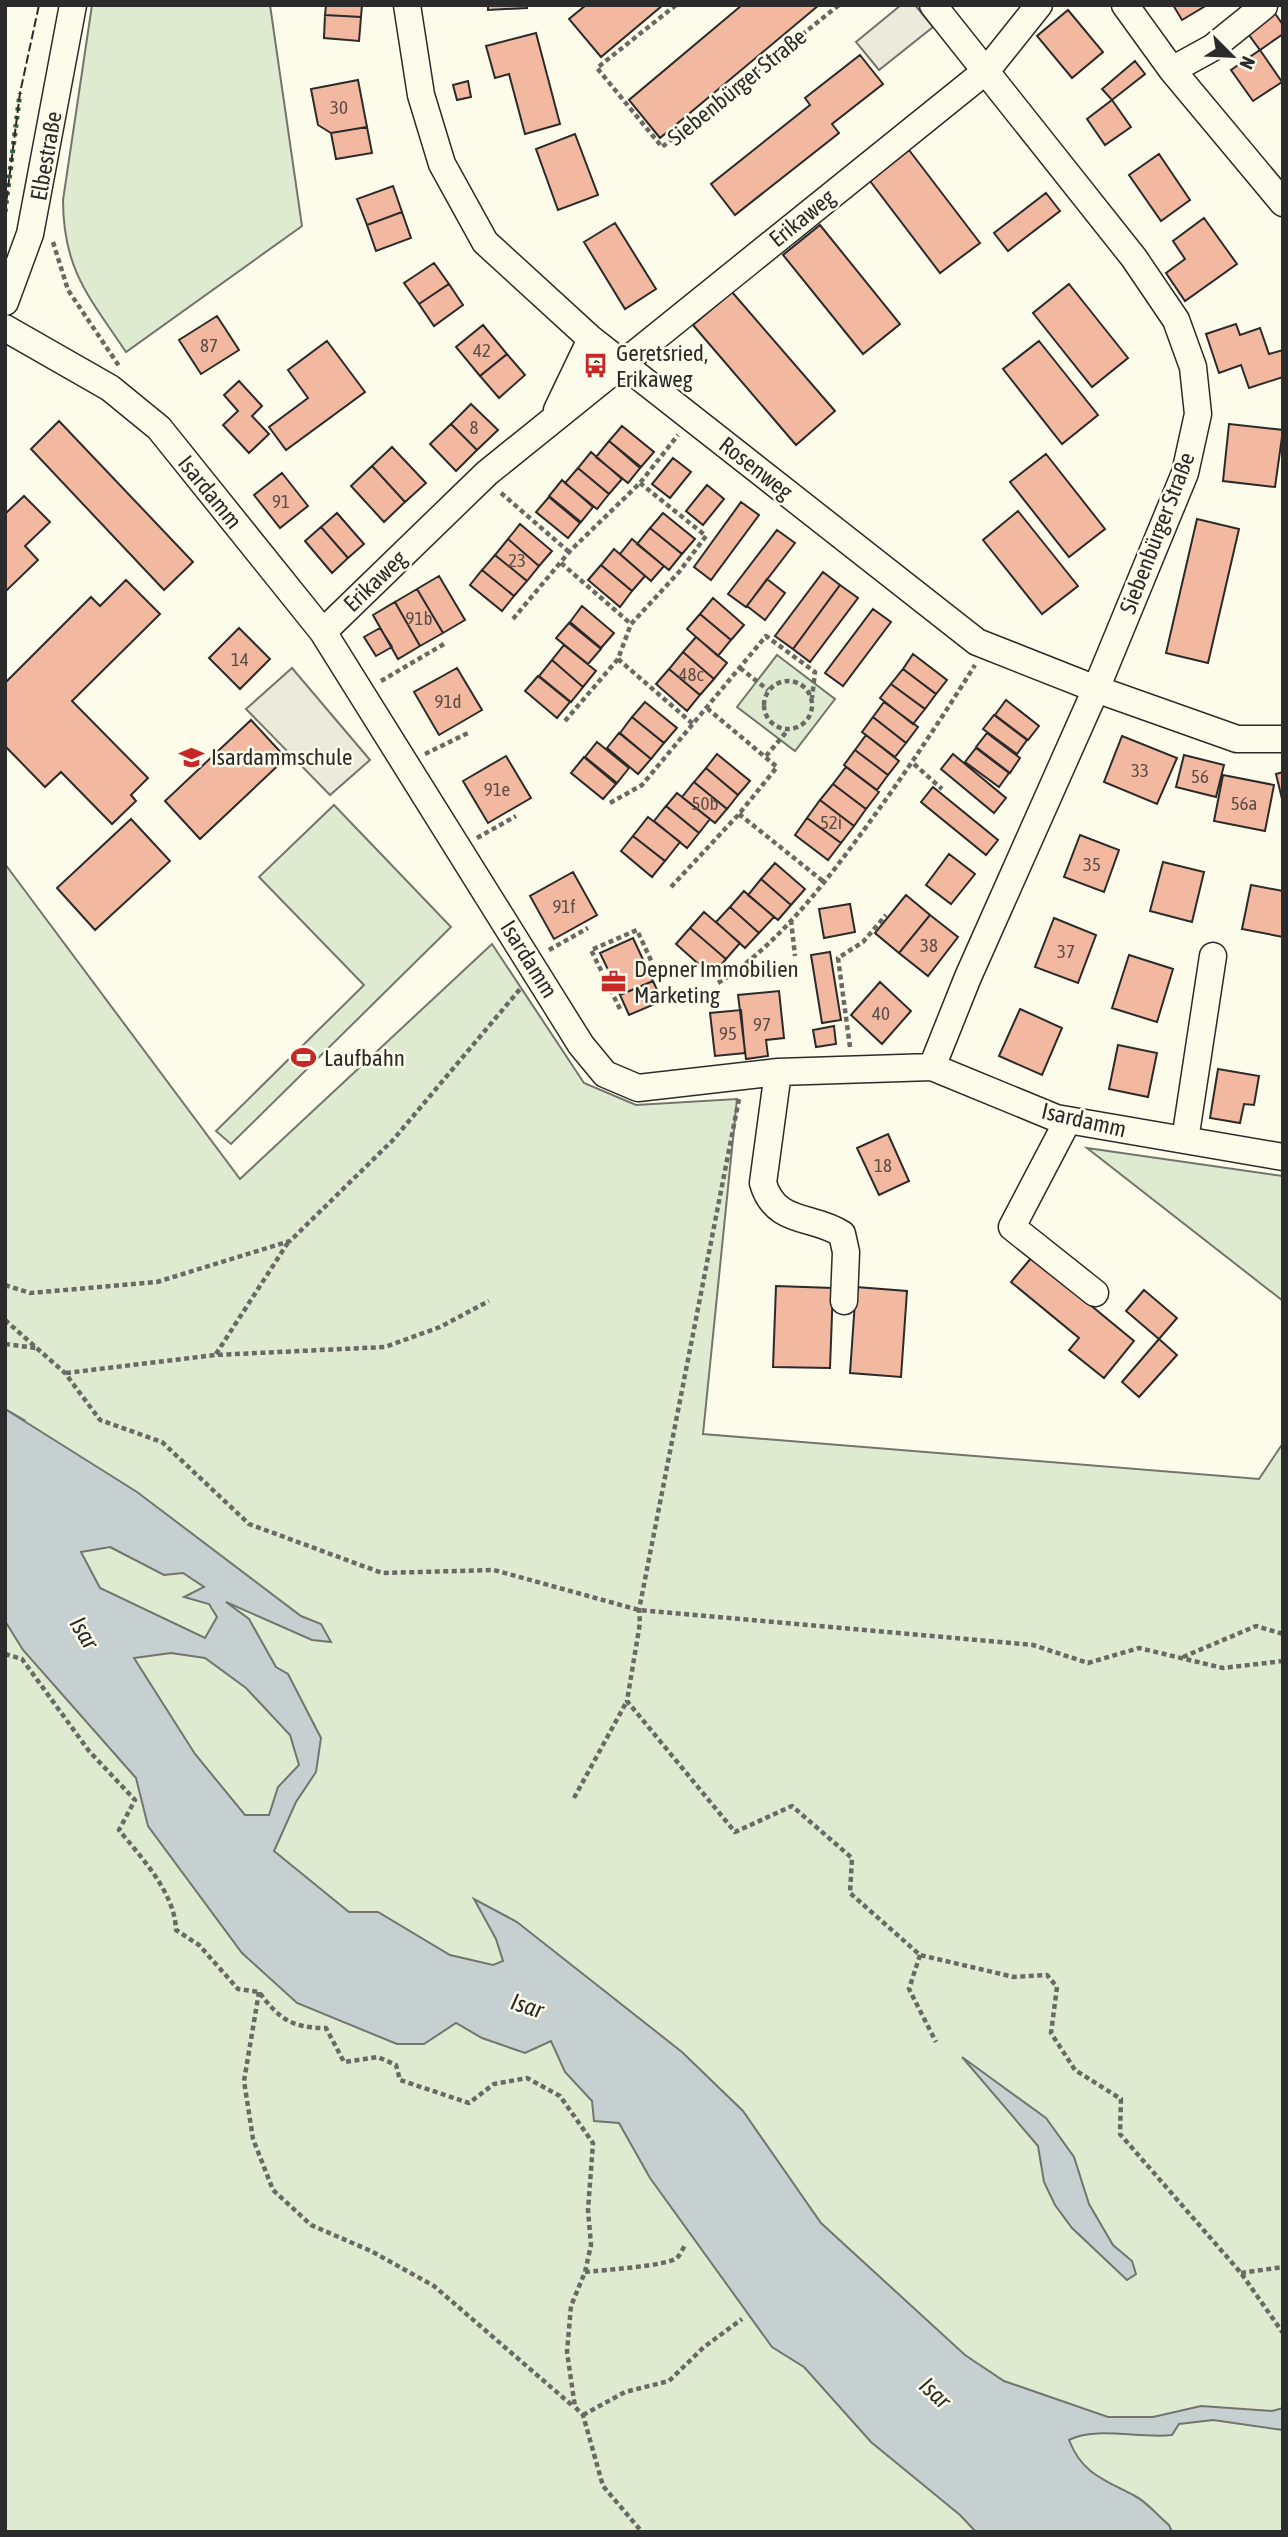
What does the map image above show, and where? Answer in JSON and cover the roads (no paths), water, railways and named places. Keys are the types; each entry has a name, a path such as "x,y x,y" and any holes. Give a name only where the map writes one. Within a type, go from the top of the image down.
{"street":[{"name":"Elbestraße","path":"5,302 33,222 73,5"},
{"name":"Rosenweg","path":"407,5 421,94 448,175 485,242 591,339 987,646 1096,689 1237,739 1283,739"},
{"name":"Siebenbürger Straße","path":"932,1067 968,977 1096,689 1185,473 1198,414 1193,367 1177,320 1134,257 933,5"},
{"name":"Erikaweg","path":"323,632 483,477 987,70 1039,5"},
{"path":"1125,5 1172,71 1283,203"},
{"path":"1172,71 1212,48 1264,6"},
{"name":"Isardamm","path":"5,328 110,388 159,428 323,632 460,847 581,1045 605,1074 638,1088 778,1073 932,1067 1068,1120 1283,1157"},
{"name":"Erikaweg","path":"553,418 591,339"},
{"path":"1185,1140 1213,956"},
{"path":"778,1073 763,1183 766,1196 789,1217 834,1228 842,1234 846,1252 844,1301"},
{"path":"1068,1120 1012,1227 1095,1293"}],"water":[{"name":"Isar","path":"5,1409 137,1492 301,1616 321,1624 331,1642 312,1640 226,1602 249,1619 276,1667 288,1674 321,1738 316,1772 296,1802 274,1851 349,1912 378,1912 450,1955 493,1965 503,1961 496,1939 474,1899 517,1922 682,2052 743,2111 821,2223 965,2355 1004,2381 1108,2417 1153,2417 1201,2406 1272,2411 1283,2408 1283,2430 1213,2420 1179,2424 1172,2435 1105,2433 1069,2440 1074,2452 1088,2468 1144,2502 1169,2525 1172,2532 976,2532 960,2515 871,2442 804,2367 772,2347 650,2178 619,2123 594,2121 592,2101 565,2072 551,2041 525,2053 482,2038 456,2023 424,2044 397,2044 297,2003 242,1953 148,1826 136,1778 23,1650 5,1621","holes":["110,1547 164,1575 183,1573 204,1587 184,1597 209,1604 217,1617 205,1638 100,1588 81,1552","171,1653 205,1658 246,1688 290,1735 299,1765 278,1787 269,1815 245,1815 195,1754 134,1658"]},
{"path":"962,2057 1046,2118 1074,2157 1089,2204 1113,2245 1132,2261 1136,2274 1127,2280 1072,2228 1055,2205 1044,2182 1038,2146"}],"place":[{"name":"Geretsried, Erikaweg","path":"596,366"},
{"name":"Isardammschule","path":"191,757"},
{"name":"Depner Immobilien Marketing","path":"614,982"},
{"name":"Laufbahn","path":"304,1058"}]}
